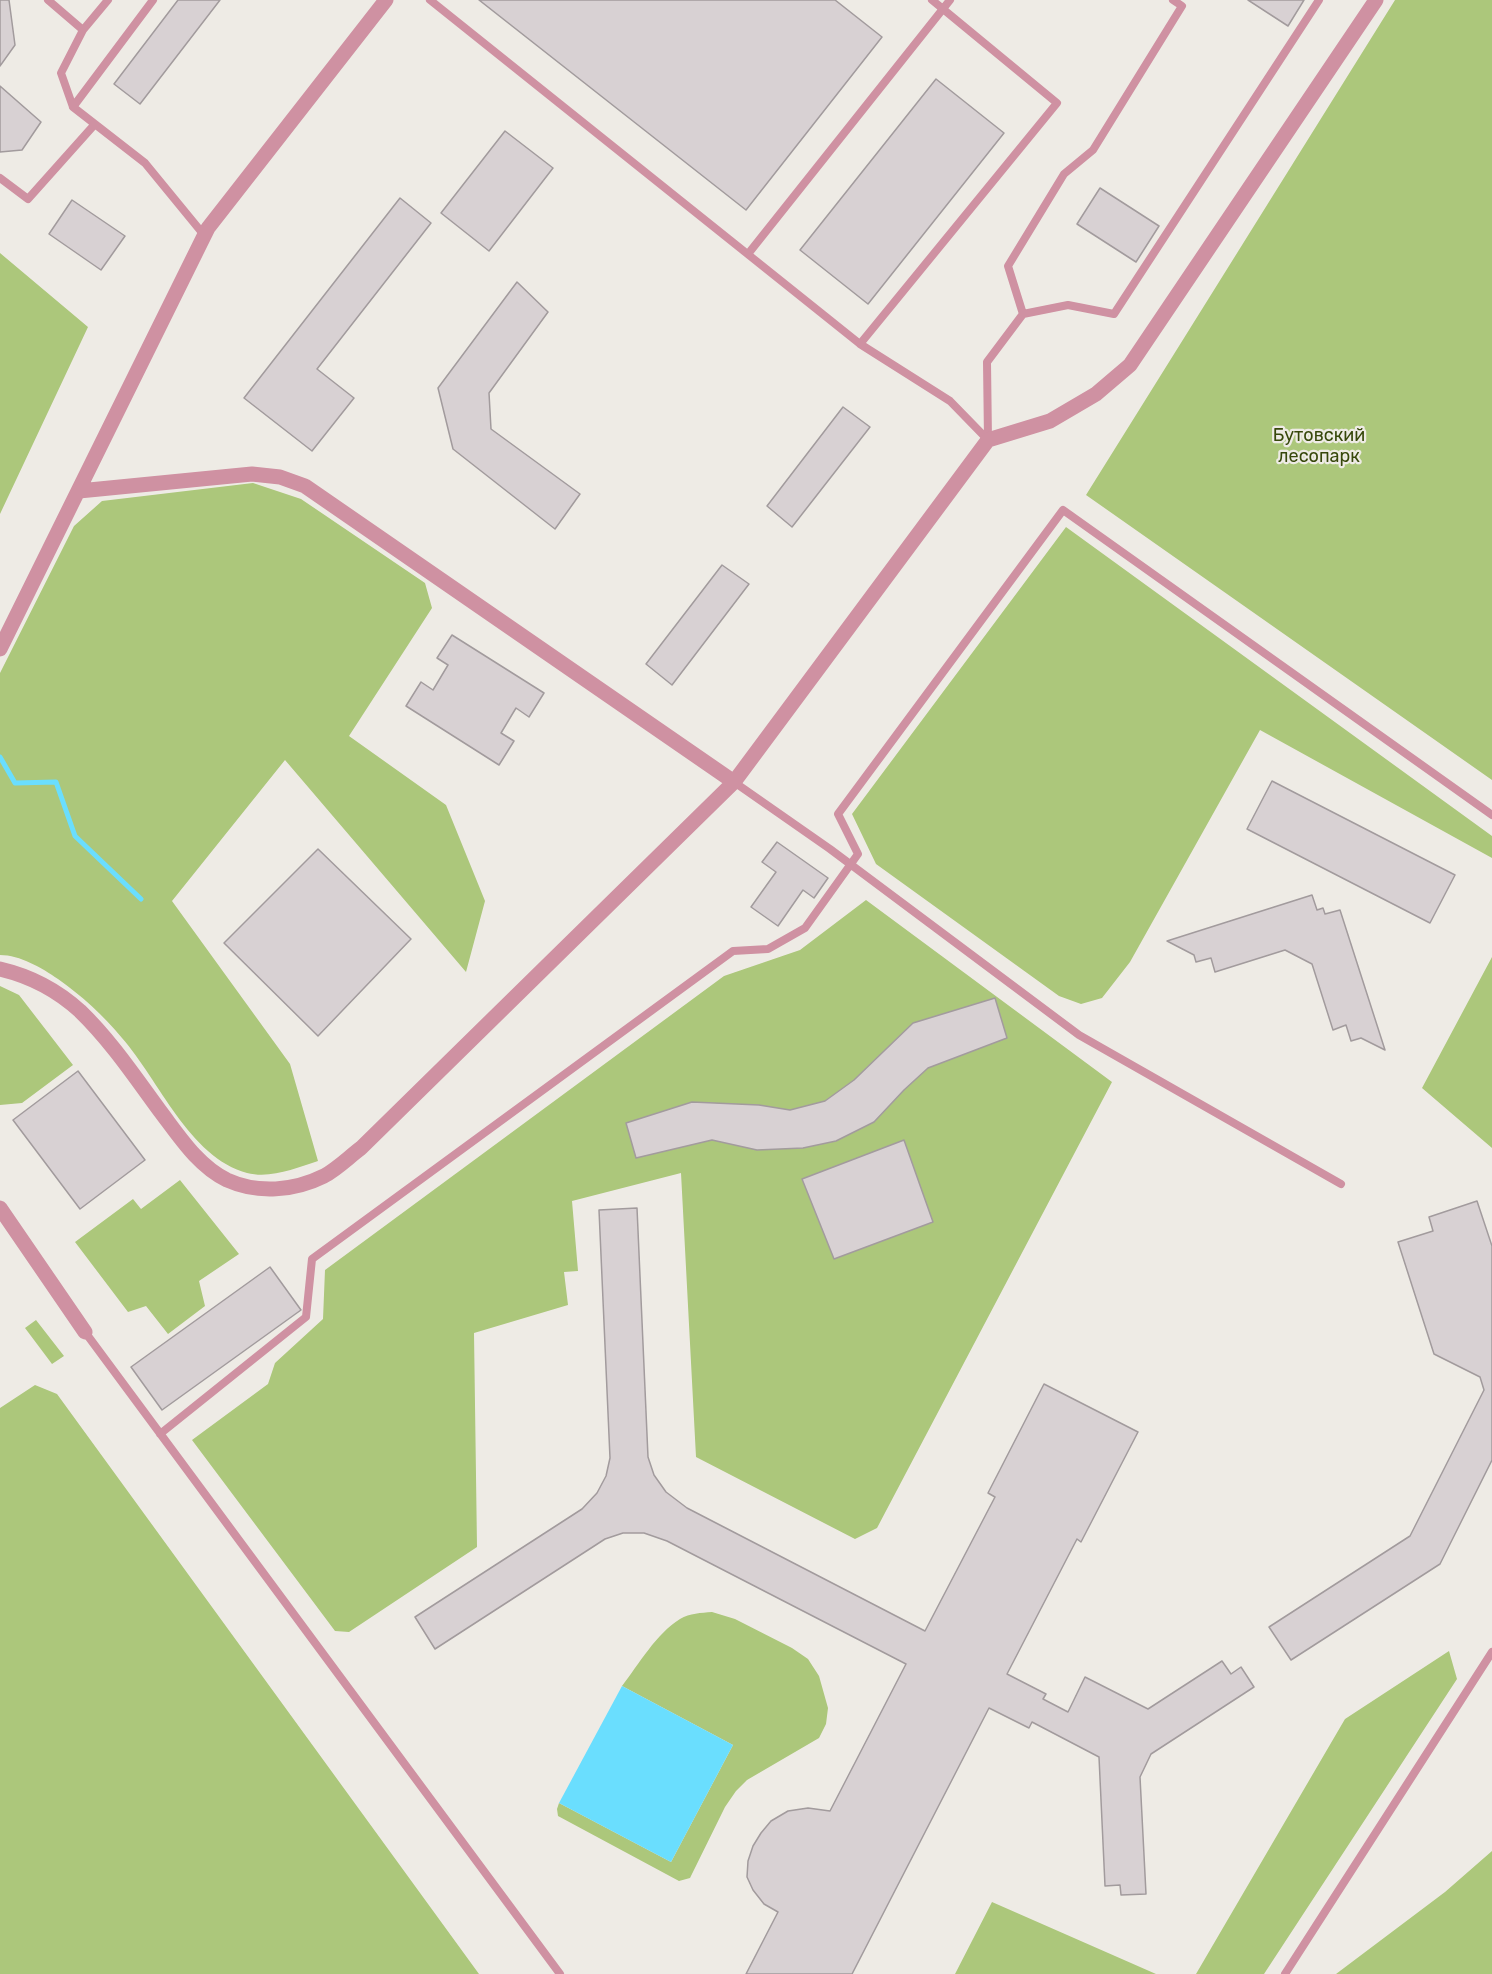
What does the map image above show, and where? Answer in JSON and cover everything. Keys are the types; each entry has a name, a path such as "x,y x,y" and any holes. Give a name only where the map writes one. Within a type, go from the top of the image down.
{"street":[{"path":"0,649 204,235 386,0"},
{"path":"0,969 21,974 50,988 79,1010 110,1044 180,1137 202,1162 226,1179 257,1189 290,1188 326,1175 361,1148 734,782 988,440 1050,421 1096,394 1130,365 1376,0"},
{"path":"79,491 252,474 280,477 305,486 734,782"},
{"path":"0,1208 85,1332"}],"lane":[{"path":"48,0 83,30"},
{"path":"108,0 83,30 61,73 73,107 145,163 204,235"},
{"path":"73,107 153,0"},
{"path":"430,0 860,344 950,401 988,440"},
{"path":"860,344 1057,103 933,0"},
{"path":"748,254 950,0"},
{"path":"1023,314 1008,266 1064,174 1093,150 1182,6 1173,0"},
{"path":"988,440 987,362 1023,314 1068,304 1114,314 1319,0"},
{"path":"0,178 27,199 95,124"},
{"path":"160,1434 306,1317 312,1259 733,951 768,949 805,928 858,854 838,814 1063,510 1492,815"},
{"path":"734,782 850,864 1079,1035 1341,1184"},
{"path":"85,1332 560,1974"},
{"path":"1285,1974 1492,1652"}],"green space":[{"name":"Бутовский лесопарк","path":"1395,0 1492,0 1492,780 1086,495"},
{"path":"0,253 88,327 0,514"},
{"path":"253,483 301,499 425,583 432,608 349,736 446,805 485,901 466,972 285,760 172,901 290,1064 318,1161 265,1175 247,1173 226,1164 208,1151 177,1115 122,1038 75,992 52,975 30,963 15,957 0,955 0,673 74,526 102,501"},
{"path":"1066,527 1492,836 1492,858 1260,730 1130,962 1102,998 1081,1004 1059,996 876,864 852,814"},
{"path":"866,900 1112,1082 877,1528 855,1539 696,1457 681,1173 572,1201 578,1271 564,1272 568,1305 474,1333 477,1547 349,1632 335,1631 192,1440 268,1384 275,1363 323,1319 325,1270 724,976 800,950"},
{"path":"1492,957 1492,1148 1422,1088"},
{"path":"0,986 19,995 73,1065 22,1103 0,1105"},
{"path":"180,1180 239,1254 199,1281 205,1306 168,1334 146,1306 128,1312 75,1242 133,1199 141,1209"},
{"path":"36,1320 64,1356 52,1364 25,1328"},
{"path":"35,1385 57,1394 479,1974 0,1974 0,1408"},
{"path":"712,1612 735,1619 792,1648 808,1659 819,1676 828,1708 826,1724 819,1738 747,1780 736,1791 725,1807 690,1878 679,1881 558,1816 557,1809 559,1803 671,1862 733,1745 622,1686 641,1659 671,1625 688,1616"},
{"path":"1449,1651 1457,1679 1264,1974 1196,1974 1345,1719"},
{"path":"1492,1851 1492,1974 1336,1974 1445,1892"},
{"path":"992,1902 1156,1974 955,1974"}],"water":[{"path":"622,1686 733,1745 671,1862 559,1803"}],"building":[{"path":"0,0 9,0 15,45 0,66"},
{"path":"178,0 220,0 140,104 114,84"},
{"path":"479,0 835,0 882,37 746,210"},
{"path":"1248,0 1304,0 1288,26"},
{"path":"936,79 1004,133 868,304 800,250"},
{"path":"0,86 41,122 22,150 0,152"},
{"path":"505,131 553,168 489,251 441,213"},
{"path":"1100,188 1159,226 1136,262 1077,224"},
{"path":"400,198 431,223 317,369 354,398 312,451 244,398"},
{"path":"72,200 125,236 101,270 49,234"},
{"path":"517,282 548,312 489,393 491,429 580,494 555,529 453,449 438,388"},
{"path":"843,407 870,427 792,527 767,506"},
{"path":"722,565 749,584 672,685 646,664"},
{"path":"452,635 544,693 529,717 516,708 501,733 514,741 499,765 406,706 421,682 433,690 448,665 437,658"},
{"path":"1272,781 1455,875 1430,923 1247,829"},
{"path":"777,842 828,878 814,898 803,890 778,926 751,907 776,872 762,862"},
{"path":"318,849 411,939 318,1036 224,943"},
{"path":"1312,895 1317,910 1323,908 1325,914 1340,910 1385,1050 1361,1038 1351,1041 1346,1025 1333,1030 1312,964 1285,950 1215,972 1211,958 1196,962 1194,955 1167,941"},
{"path":"995,998 1007,1038 928,1068 874,1122 836,1141 803,1148 757,1150 712,1140 636,1158 626,1123 692,1102 759,1105 790,1110 825,1101 854,1080 913,1023"},
{"path":"78,1071 145,1160 80,1209 13,1120"},
{"path":"904,1140 933,1222 834,1259 802,1179"},
{"path":"1477,1201 1492,1246 1492,1460 1440,1564 1291,1660 1269,1627 1410,1536 1484,1390 1480,1377 1434,1354 1398,1242 1433,1231 1429,1217"},
{"path":"637,1208 648,1457 654,1475 666,1492 687,1508 925,1631 995,1497 988,1493 1044,1384 1138,1432 1081,1542 1077,1539 1007,1674 1046,1694 1043,1699 1068,1712 1085,1677 1148,1709 1222,1661 1231,1674 1241,1667 1254,1687 1151,1754 1140,1777 1146,1894 1121,1895 1120,1885 1105,1886 1099,1757 1032,1722 1029,1728 989,1708 852,1974 746,1974 778,1912 764,1904 753,1890 747,1877 748,1861 753,1846 771,1821 788,1811 808,1808 830,1811 906,1664 667,1541 644,1533 623,1533 605,1539 435,1649 415,1617 582,1509 597,1493 606,1476 610,1458 599,1210"},
{"path":"270,1267 301,1310 162,1410 131,1367"}],"waterway":[{"path":"0,757 15,783 56,782 75,836 141,899"}]}
